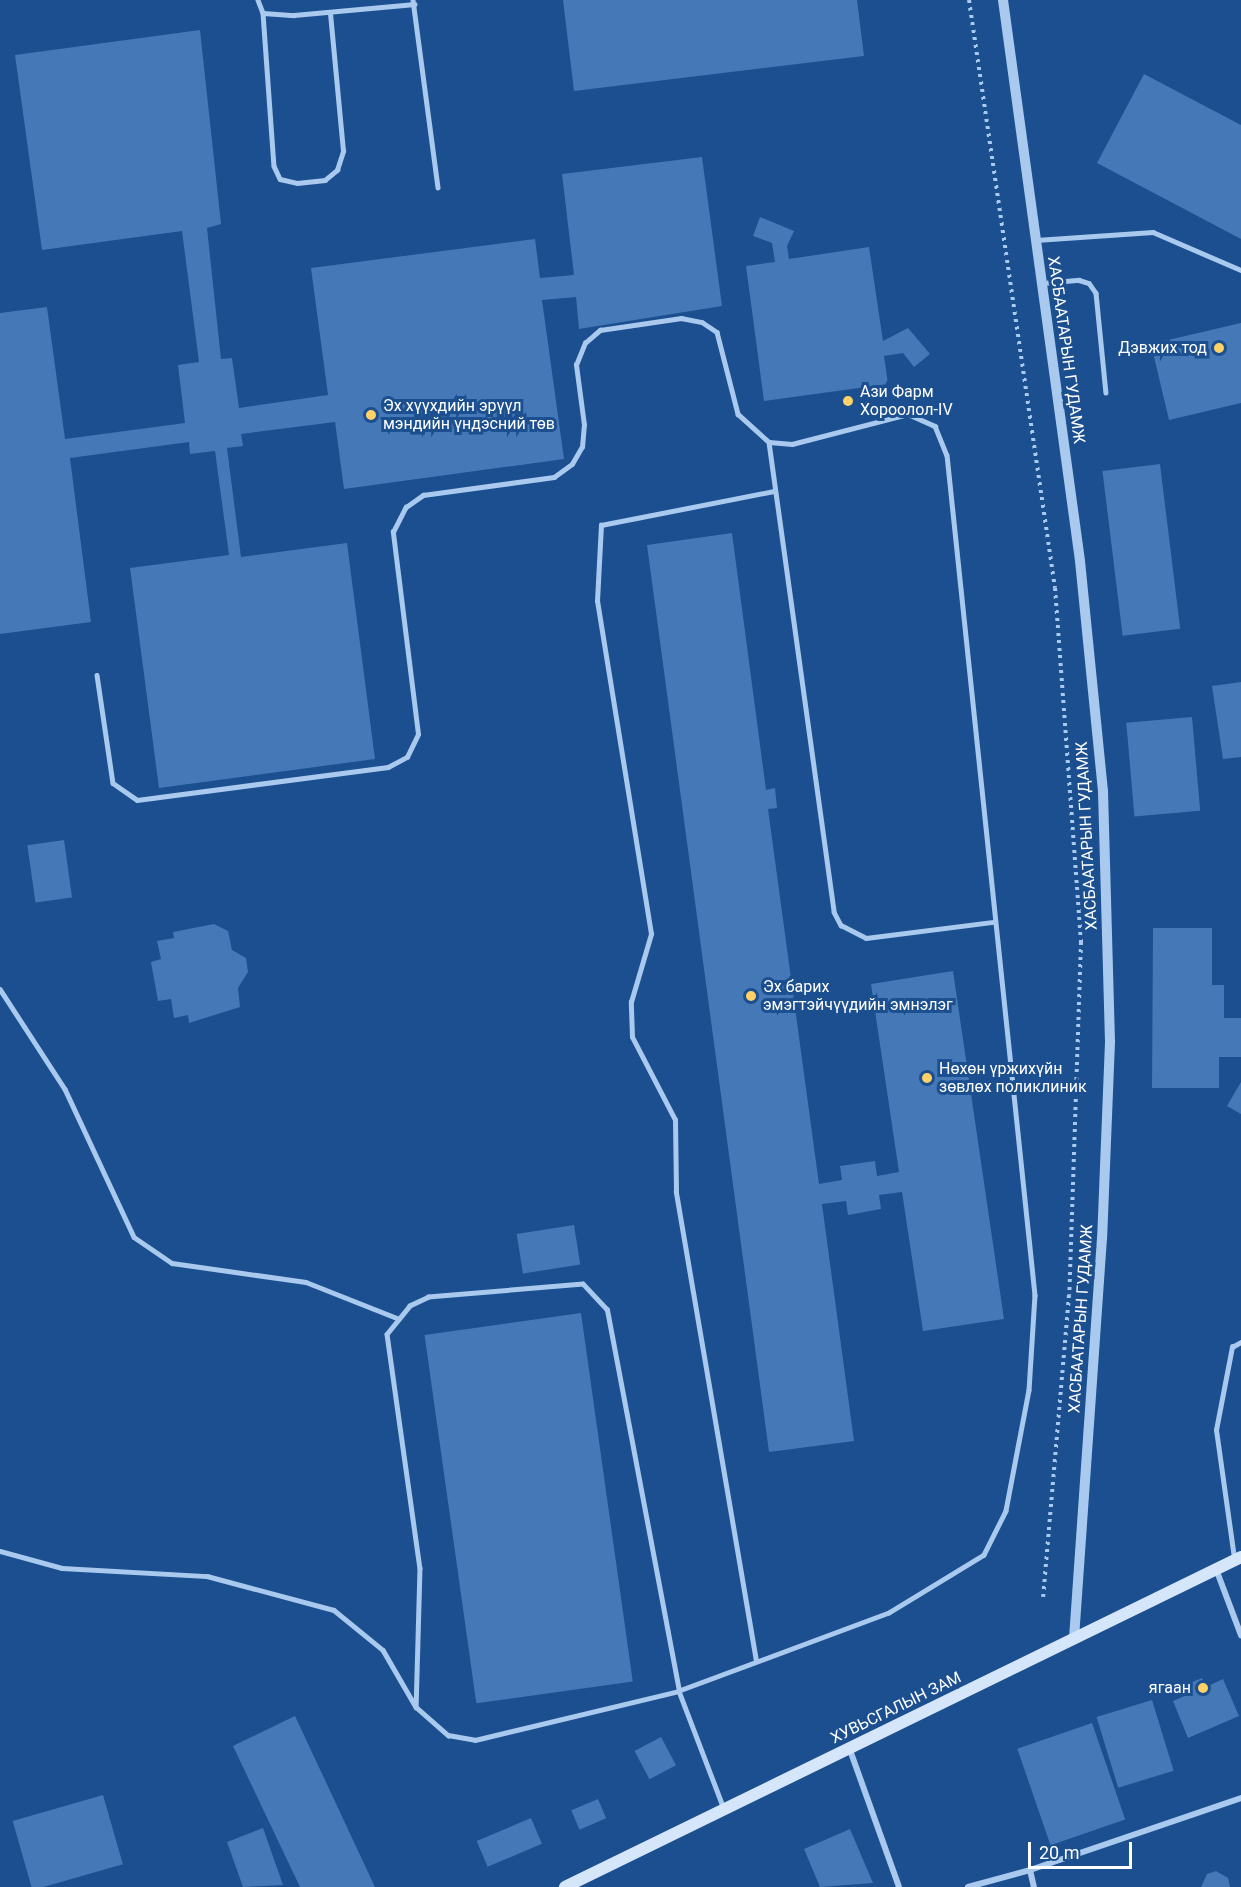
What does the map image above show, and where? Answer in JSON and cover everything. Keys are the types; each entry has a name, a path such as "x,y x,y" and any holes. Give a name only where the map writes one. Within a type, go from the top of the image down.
{"main road":[{"name":"ХУВЬСГАЛЫН ЗАМ","path":"565,1887 850,1750 1238,1558"}],"street":[{"name":"ХАСБААТАРЫН ГУДАМЖ","path":"1003,0 1080,561 1104,791 1110,1042 1102,1238 1074,1639"},
{"path":"1216,1569 1241,1635"},
{"path":"850,1750 898,1887"},
{"path":"968,1887 1030,1870 1241,1798"},
{"path":"1030,1870 1034,1887"}],"lane":[{"path":"258,0 263,13 274,166 280,179 297,183 325,180 337,170 343,151 330,13"},
{"path":"263,13 330,13 413,2 438,187"},
{"path":"1036,240 1153,232 1241,270"},
{"path":"1041,283 1079,280 1089,283 1096,293 1106,393"},
{"path":"0,1551 62,1568 207,1576 334,1610 383,1650 416,1707 448,1735 475,1740 679,1691 878,1618 947,1581 984,1555 1006,1511 1029,1390 1035,1295 993,922 946,455 935,426 908,414 792,444 769,442 738,414 717,332 702,322 681,318 600,330 585,343 576,365 583,436 572,464 554,477 423,495 406,507 393,532 418,734 407,757 388,767 137,800 113,783 98,675"},
{"path":"769,442 834,912 841,925 866,938 993,922"},
{"path":"756,1661 676,1192 675,1120 632,1037 631,1002 651,934 597,601 601,525 774,491"},
{"path":"0,989 65,1089 134,1237 172,1263 306,1282 397,1318"},
{"path":"416,1707 420,1568 387,1334 397,1318 429,1297 583,1284 596,1293 607,1310 679,1691 725,1811"},
{"path":"1238,1558 1216,1430 1232,1347 1241,1341"}],"path":[{"path":"969,0 1055,588 1081,942 1069,1295 1043,1597"}],"building":[{"path":"563,0 857,0 864,56 574,91"},
{"name":"Эх хүүхдийн эрүүл мэндийн үндэсний төв","path":"200,30 221,224 207,228 221,359 232,358 239,408 328,395 311,268 535,239 540,278 574,275 562,174 702,157 722,306 579,329 576,297 542,300 564,459 344,489 335,422 241,434 243,446 227,448 241,557 347,543 375,759 159,788 130,568 229,555 215,451 190,454 189,442 70,458 91,622 0,634 0,313 47,307 65,439 185,423 178,365 199,362 182,231 42,250 15,55"},
{"path":"1144,74 1241,125 1241,239 1097,163"},
{"path":"760,217 794,231 787,246 789,259 869,247 883,341 908,328 930,354 914,367 903,353 884,356 888,384 764,401 746,266 775,262 772,243 753,236"},
{"path":"1241,323 1241,403 1169,420 1151,344"},
{"path":"1160,464 1180,629 1123,636 1102,471"},
{"name":"Эх барих эмэгтэйчүүдийн эмнэлэг","path":"732,533 766,790 775,788 777,808 768,809 819,1184 842,1180 840,1166 875,1161 877,1176 899,1172 871,984 953,971 1004,1319 923,1331 902,1192 879,1195 881,1209 848,1215 846,1201 822,1204 854,1441 769,1452 647,545"},
{"path":"1241,682 1241,757 1223,759 1212,686"},
{"path":"1192,717 1200,811 1134,816 1126,723"},
{"path":"64,840 72,897 35,903 27,845"},
{"path":"214,924 228,931 232,950 246,958 248,972 238,988 240,1007 189,1023 188,1015 174,1018 171,999 158,1001 151,962 161,959 157,941 174,938 173,932"},
{"path":"1153,928 1212,928 1212,985 1224,985 1224,1018 1241,1018 1241,1057 1219,1057 1219,1088 1152,1088"},
{"path":"1241,1082 1241,1114 1227,1106"},
{"path":"574,1225 580,1265 523,1274 517,1234"},
{"path":"581,1313 633,1681 476,1703 425,1335"},
{"path":"1202,1678 1206,1687 1223,1679 1239,1716 1188,1738 1173,1701 1189,1694 1185,1685"},
{"path":"1152,1700 1174,1771 1118,1788 1097,1717"},
{"path":"295,1716 375,1887 300,1887 233,1746"},
{"path":"1092,1723 1125,1819 1051,1845 1017,1749"},
{"path":"661,1737 676,1765 650,1779 635,1751"},
{"path":"103,1795 123,1864 43,1887 32,1887 13,1821"},
{"path":"598,1799 606,1818 580,1830 571,1810"},
{"path":"531,1818 542,1844 488,1867 477,1841"},
{"path":"263,1828 283,1885 243,1887 227,1842"},
{"path":"850,1829 873,1883 820,1887 804,1849"},
{"path":"1216,1871 1228,1878 1230,1887 1201,1887 1207,1874"}],"place":[{"name":"Дэвжих тод","path":"1219,348"},
{"name":"Ази Фарм Хороолол-IV","path":"848,401"},
{"name":"Эх хүүхдийн эрүүл мэндийн үндэсний төв","path":"371,415"},
{"name":"Эх барих эмэгтэйчүүдийн эмнэлэг","path":"751,996"},
{"name":"Нөхөн үржихүйн зөвлөх поликлиник","path":"927,1078"},
{"name":"ягаан","path":"1203,1688"}]}
